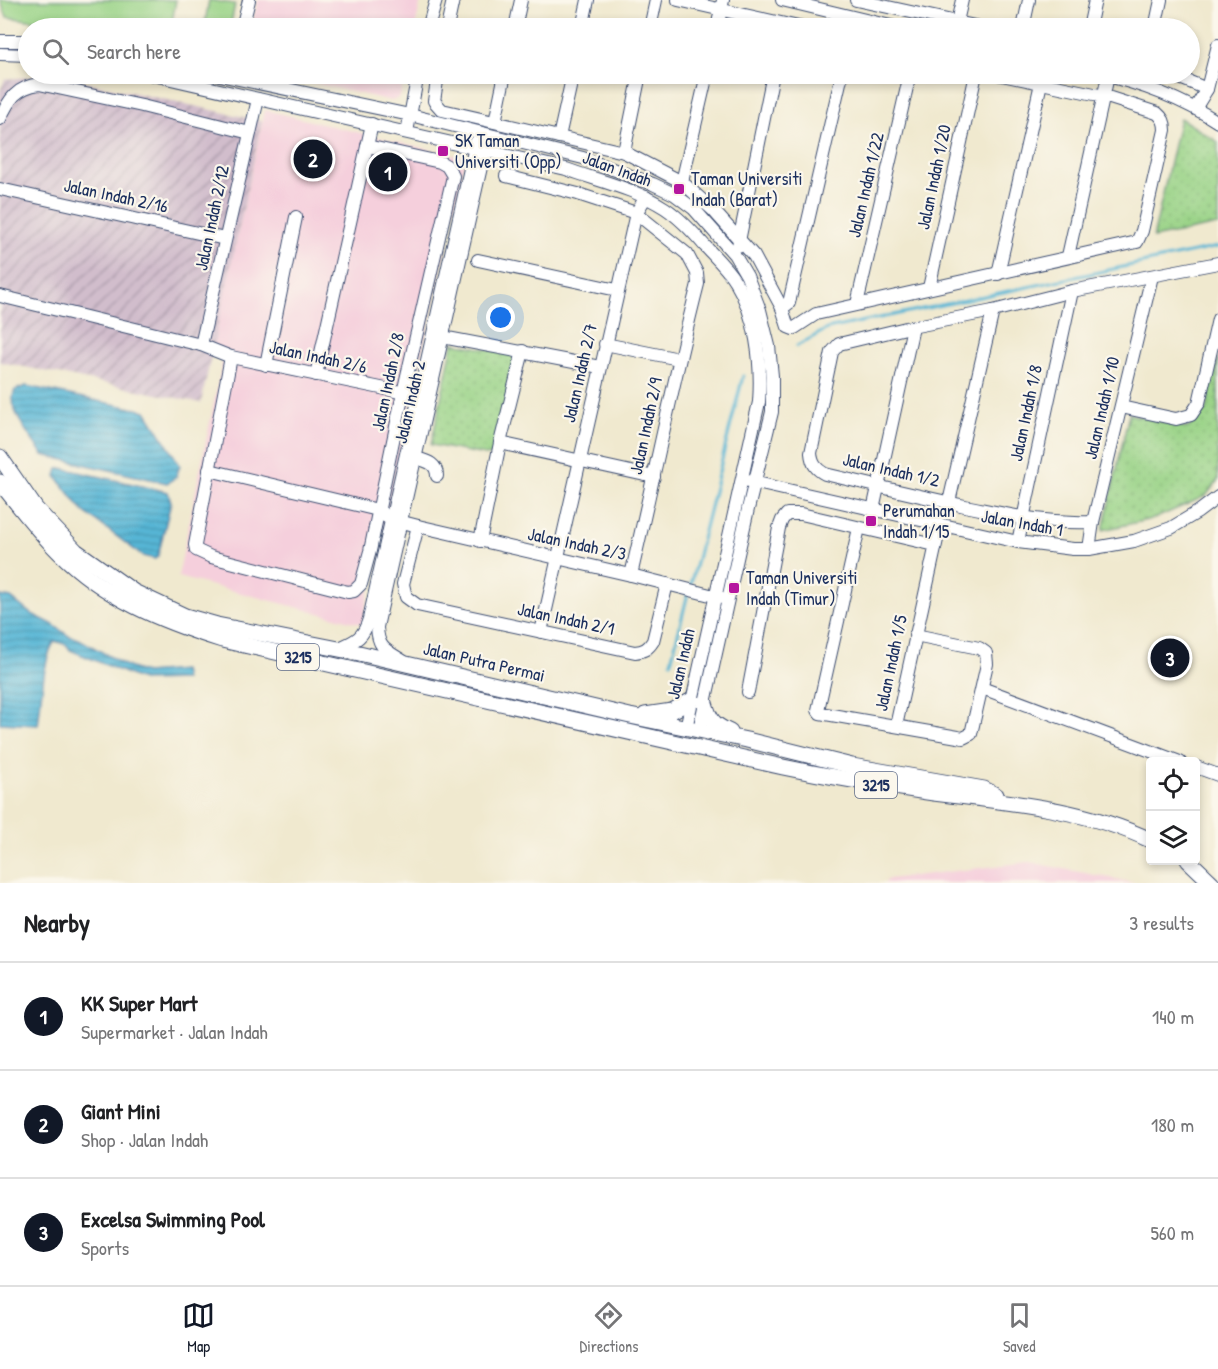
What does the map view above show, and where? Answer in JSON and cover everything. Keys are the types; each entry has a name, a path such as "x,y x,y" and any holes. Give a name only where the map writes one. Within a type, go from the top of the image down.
{"main road":[{"name":"Jalan Putra Permai","path":"0,457 36,509 69,545 100,570 134,592 185,616 216,626 408,664 692,732 747,740 852,766 984,789 1016,803"},
{"name":"Jalan Putra Permai","path":"0,482 38,530 61,554 94,581 131,605 165,622 222,640 739,757 870,784 1016,803 1100,821 1146,838"},
{"path":"630,716 672,711 699,702 714,723 747,740"},
{"path":"647,735 654,733 683,739 692,732 727,748 739,757"},
{"path":"1192,865 1212,883"}],"street":[{"path":"244,18 249,0"},
{"path":"431,18 436,0"},
{"path":"449,18 453,0"},
{"path":"517,18 521,0"},
{"path":"584,18 588,0"},
{"path":"652,18 656,0"},
{"path":"678,0 722,5 760,18"},
{"path":"782,0 810,3 863,18"},
{"path":"856,0 886,3 942,18"},
{"path":"958,18 962,0"},
{"path":"1025,18 1029,0"},
{"path":"1091,18 1095,0"},
{"path":"1157,18 1161,0"},
{"path":"0,41 18,41"},
{"path":"1196,107 1207,89 1218,45"},
{"path":"0,54 18,55"},
{"path":"0,119 6,104 14,93 22,88 39,84 250,133"},
{"name":"Jalan Indah","path":"191,84 566,169 646,198 666,208 691,230 734,279 744,297 753,327 760,382 759,402 741,480 721,598 692,732"},
{"path":"228,93 230,84"},
{"name":"Jalan Indah","path":"264,84 410,115 583,158 653,183 674,194 694,209 734,254 747,276 760,310 769,346 772,412 721,598"},
{"path":"407,132 416,84"},
{"path":"436,84 434,101 442,110 624,152 682,182 713,210 754,256 782,308 788,327 793,329 816,314 1137,242 1142,231 1165,130 1164,120 1157,113 1104,96 1046,84"},
{"path":"495,122 504,84"},
{"path":"559,137 571,84"},
{"path":"624,152 638,84"},
{"path":"682,182 706,84"},
{"path":"723,266 734,254 740,240 771,84"},
{"path":"782,308 789,303 840,84"},
{"name":"Jalan Indah 1/22","path":"856,304 908,84"},
{"name":"Jalan Indah 1/20","path":"928,288 974,84"},
{"path":"998,274 1041,84"},
{"path":"1068,256 1104,96 1103,84"},
{"path":"1133,84 1196,107 1218,122"},
{"path":"1195,84 1207,89"},
{"path":"298,108 301,93"},
{"name":"Jalan Indah 2/12","path":"201,345 258,99"},
{"path":"316,375 372,124"},
{"name":"Jalan Indah 2","path":"337,649 353,642 364,633 369,620 396,520 483,133"},
{"name":"Jalan Indah 2/8","path":"208,470 195,540 196,550 204,555 348,592 358,589 370,550 386,481 403,393 452,182 451,170 440,162 367,146"},
{"path":"506,176 578,194 636,213"},
{"name":"Jalan Indah 2/16","path":"0,189 225,239"},
{"name":"Jalan Indah 2/7","path":"541,632 636,213 646,198"},
{"name":"Jalan Indah 2/9","path":"631,575 678,359 698,284 697,273 687,254 636,213"},
{"path":"266,365 296,217"},
{"path":"478,260 618,290"},
{"path":"873,510 913,327 1072,291 1218,263"},
{"name":"Jalan Indah 1/10","path":"1089,549 1152,276"},
{"name":"Jalan Indah 1/8","path":"1018,542 1072,291"},
{"name":"Jalan Indah 2/6","path":"0,296 201,345 231,357 424,397"},
{"path":"949,502 993,310"},
{"path":"1121,407 1176,419 1191,415 1199,403 1218,320"},
{"name":"Jalan Indah 1/2","path":"913,327 839,344 832,352 811,462 825,474 879,488 1022,518 1066,523 1094,522"},
{"path":"439,336 600,367"},
{"path":"605,344 678,359"},
{"path":"480,541 500,443 523,351"},
{"path":"231,357 208,470 378,510 396,520"},
{"name":"Jalan Indah 2","path":"408,664 386,650 378,640 377,627 396,520 416,458 424,397"},
{"path":"500,443 654,477"},
{"path":"416,458 433,465 437,476"},
{"name":"Jalan Indah 1","path":"741,480 1018,542 1089,549 1134,541 1171,528 1218,497"},
{"path":"748,692 782,520 787,514 801,514 935,545"},
{"name":"Jalan Indah 2/3","path":"396,520 721,598"},
{"name":"Jalan Indah 2/1","path":"418,526 403,584 404,592 410,601 417,605 618,649 642,652 649,648 653,641 673,586"},
{"name":"Jalan Indah 1/5","path":"940,526 896,726 963,738 971,734 974,729 982,688"},
{"path":"859,528 819,710 823,715 896,726"},
{"path":"915,635 983,650 988,657 982,688 1167,757"},
{"path":"1200,768 1217,771"}],"shaded area":[{"path":"258,0 421,0 417,18 254,18"},
{"path":"18,78 18,84 95,84 262,121 201,403 0,362 0,91 5,79"},
{"path":"318,84 403,84 400,97 392,101"},
{"path":"265,110 465,158 362,624 178,577 223,359 211,356"},
{"path":"1029,862 1135,883 884,883 889,879"}],"green space":[{"path":"0,0 176,0 173,18 7,17"},
{"path":"209,0 235,4 232,18 206,18"},
{"path":"1180,118 1218,142 1218,225 1153,238"},
{"path":"453,343 519,355 495,457 431,445"},
{"path":"1218,357 1218,480 1206,496 1156,518 1103,530 1129,414 1188,428 1206,410"}],"water":[{"path":"26,386 146,411 180,465 176,477 167,483 43,455 22,424 14,406 15,390"},
{"path":"58,469 168,492 171,502 158,556 155,559 143,556 83,511 56,476"},
{"path":"0,596 11,598 30,613 69,636 79,639 128,667 145,673 183,670 185,680 144,681 70,650 67,645 55,641 45,669 38,725 0,723"}],"waterway":[{"path":"797,346 827,329 1218,247"},
{"path":"690,587 743,376"},
{"path":"671,662 688,593"}],"place":[{"name":"SK Taman Universiti (Opp)","path":"443,151"},
{"name":"Giant Mini","path":"313,159"},
{"name":"KK Super Mart","path":"388,172"},
{"name":"Taman Universiti Indah (Barat)","path":"679,189"},
{"name":"Perumahan Indah 1/15","path":"871,521"},
{"name":"Taman Universiti Indah (Timur)","path":"734,588"},
{"name":"Excelsa Swimming Pool","path":"1170,658"}]}
